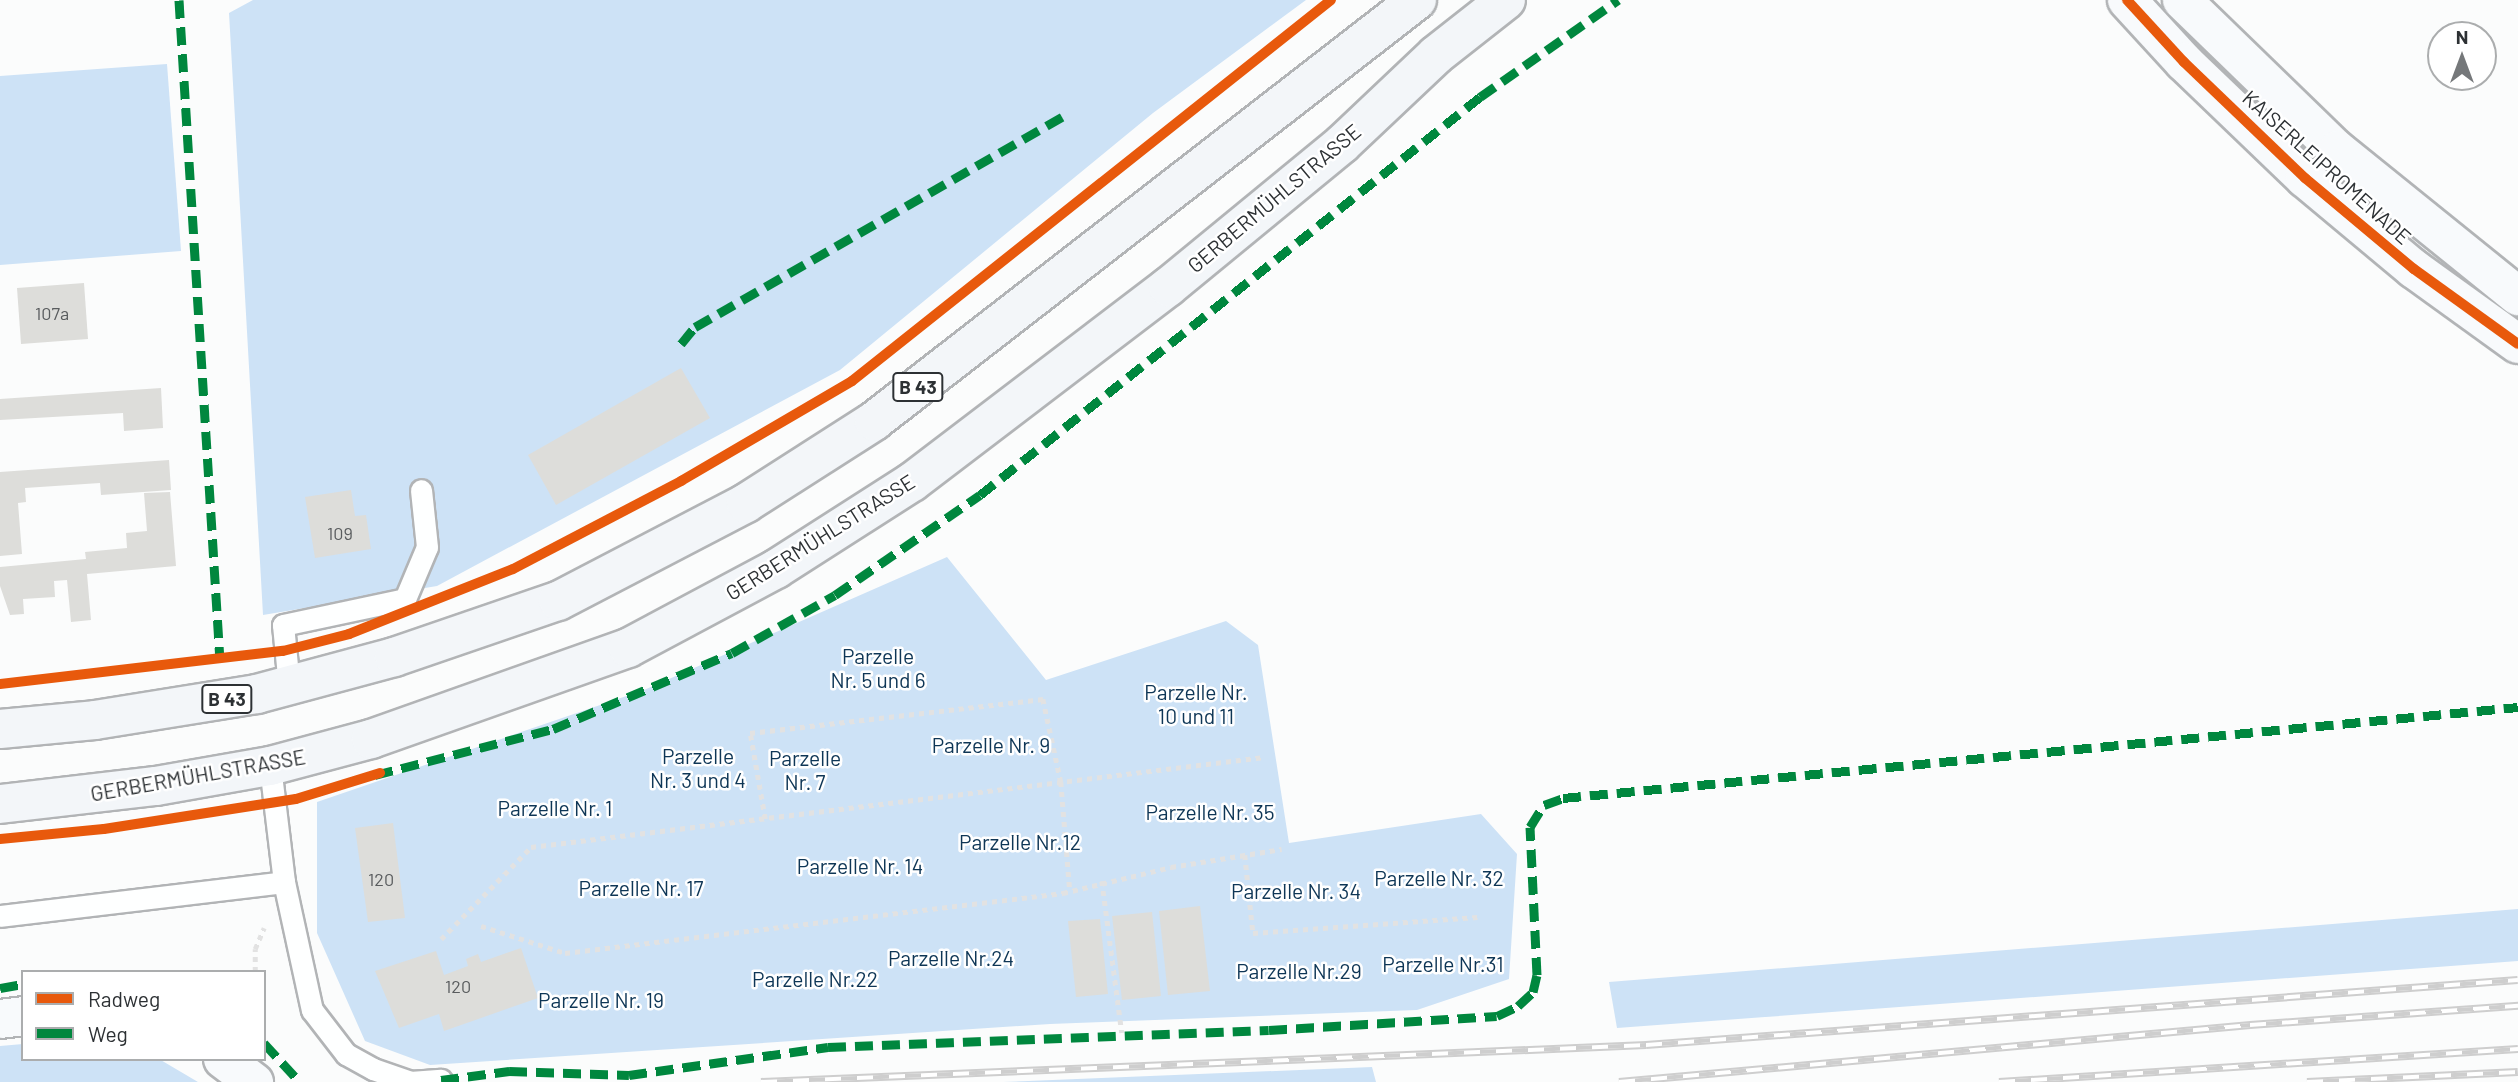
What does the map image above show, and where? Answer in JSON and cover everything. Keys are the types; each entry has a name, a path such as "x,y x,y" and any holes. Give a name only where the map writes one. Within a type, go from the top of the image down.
{"main road":[{"name":"B 43","path":"0,729 95,720 289,686 406,653 558,601 746,503 874,421 1417,0"},
{"name":"GERBERMÜHLSTRASSE","path":"0,804 156,786 270,766 441,717 628,648 776,569 912,482 1168,287 1342,144 1436,55 1506,0"},
{"name":"KAISERLEIPROMENADE","path":"2127,0 2184,62 2305,178 2414,270 2518,344"},
{"name":"KAISERLEIPROMENADE","path":"2182,0 2337,150 2518,296"},
{"path":"0,1020 21,1016"},
{"path":"226,1061 254,1082"}],"lane":[{"path":"289,686 283,625 405,598 427,547 421,490"},
{"path":"270,766 284,882 312,1010 327,1034 346,1054 373,1069 410,1082 441,1080"},
{"path":"0,916 284,882"}],"path":[{"path":"449,595 513,569 681,481 852,382 1331,0"},
{"path":"0,684 192,663"},
{"path":"765,819 750,733 1043,699 1061,782 1070,891"},
{"path":"441,939 531,848 1264,757"},
{"path":"481,926 565,953 1070,891 1102,881 1282,849"},
{"path":"1245,855 1253,933 1476,917"},
{"path":"1102,881 1122,1033"},
{"path":"255,949 255,970"}],"green space":[{"path":"253,0 1306,0 1153,113 840,370 437,586 263,615 229,13"},
{"path":"167,64 181,251 0,265 0,76"},
{"path":"947,557 1046,680 1226,621 1258,645 1289,843 1481,814 1517,854 1509,979 1417,1010 1050,1024 430,1065 365,1041 317,933 317,802 644,690"},
{"path":"2518,909 2518,961 1617,1028 1609,982"},
{"path":"21,1044 21,1061 162,1061 198,1082 0,1082 0,1046"},
{"path":"1372,1067 1376,1082 1003,1082"}],"building":[{"path":"84,283 88,339 21,344 17,288"},
{"path":"681,368 710,418 556,505 528,455"},
{"path":"161,388 163,428 124,431 123,413 0,420 0,399"},
{"path":"169,460 171,490 101,495 100,483 25,488 26,502 18,503 22,554 0,556 0,472"},
{"path":"351,490 355,516 366,515 371,549 315,558 305,497"},
{"path":"170,492 176,566 87,574 91,620 71,622 67,580 54,581 55,597 23,599 24,614 10,615 0,586 0,567 86,559 85,552 127,548 126,533 147,531 144,493"},
{"path":"393,823 405,918 368,922 355,828"},
{"path":"1200,906 1210,991 1168,995 1159,911"},
{"path":"1152,912 1161,996 1122,1000 1112,916"},
{"path":"1100,919 1108,994 1076,997 1068,921"},
{"path":"521,948 538,998 444,1031 439,1014 399,1028 375,971 436,951 444,975 468,966 466,959 478,954 481,962"}],"railway":[{"path":"761,1082 1646,1045 2518,980"},
{"path":"1619,1082 2250,1025 2518,1006"},
{"path":"1999,1082 2518,1049"},
{"path":"2307,1082 2518,1072"}],"marked path":[{"path":"179,0 220,660"},
{"path":"375,775 553,729 732,653 835,595 980,495 1480,97 1618,0"},
{"path":"681,344 695,327 1063,116"},
{"path":"441,1080 509,1071 629,1075 828,1047 1269,1030 1497,1016 1518,1006 1533,992 1537,975 1530,827 1544,805 1563,798 2518,707"},
{"path":"0,988 21,984"},
{"path":"266,1045 300,1082"}],"cycle path":[{"path":"0,684 283,651 349,634 513,569 681,481 852,381 1331,0"},
{"path":"2127,0 2184,62 2305,178 2414,269 2518,344"},
{"path":"0,839 104,829 296,799 380,773"}],"park label":[{"name":"Parzelle Nr. 5 und 6","path":"878,668"},
{"name":"Parzelle Nr. 10 und 11","path":"1196,704"},
{"name":"Parzelle Nr. 9","path":"991,745"},
{"name":"Parzelle Nr. 3 und 4","path":"698,768"},
{"name":"Parzelle Nr. 7","path":"805,770"},
{"name":"Parzelle Nr. 1","path":"555,808"},
{"name":"Parzelle Nr. 35","path":"1210,812"},
{"name":"Parzelle Nr.12","path":"1020,842"},
{"name":"Parzelle Nr. 14","path":"860,866"},
{"name":"Parzelle Nr. 32","path":"1439,878"},
{"name":"Parzelle Nr. 17","path":"641,888"},
{"name":"Parzelle Nr. 34","path":"1296,891"},
{"name":"Parzelle Nr.24","path":"951,958"},
{"name":"Parzelle Nr.31","path":"1443,964"},
{"name":"Parzelle Nr.29","path":"1299,971"},
{"name":"Parzelle Nr.22","path":"815,979"},
{"name":"Parzelle Nr. 19","path":"601,1000"}]}
